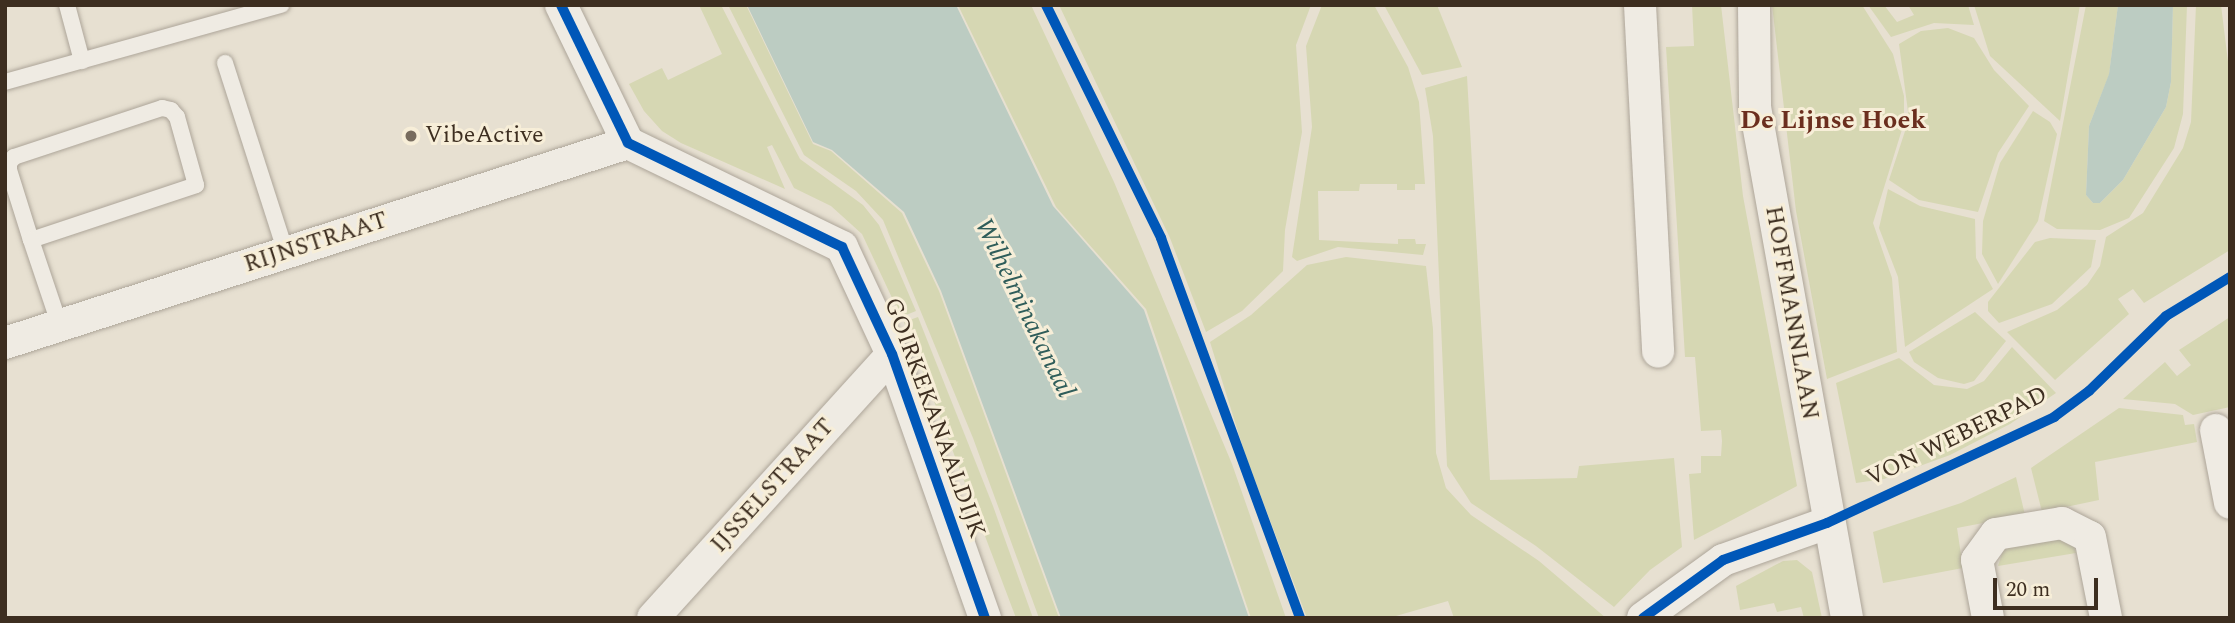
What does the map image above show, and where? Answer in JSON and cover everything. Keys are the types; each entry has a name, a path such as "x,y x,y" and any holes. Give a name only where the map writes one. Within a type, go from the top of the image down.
{"street":[{"path":"561,5 628,143"},
{"path":"1640,5 1658,352"},
{"name":"HOFFMANNLAAN","path":"1754,5 1755,107 1827,523 1847,618"},
{"name":"RIJNSTRAAT","path":"5,344 628,143"},
{"name":"GOIRKEKANAALDIJK","path":"628,143 842,247 892,354 985,618"},
{"name":"IJSSELSTRAAT","path":"653,618 892,354"},
{"path":"2216,430 2230,503"},
{"path":"1643,618 1723,560 1827,523"},
{"path":"1988,618 1977,560 1996,534 2062,523 2090,537 2106,618"}],"lane":[{"path":"67,5 82,61"},
{"path":"5,82 281,5"},
{"path":"225,63 286,253"},
{"path":"31,240 196,185 177,117 170,110 162,108 14,157 9,170 31,240 60,326"}],"green space":[{"path":"699,5 721,5 800,159 863,205 879,225 916,311 901,317 862,234 831,206 794,188 772,145 767,147 785,189 681,143 662,131 644,111 629,84 662,68 668,80 722,54"},
{"path":"728,5 746,5 813,144 831,151 902,213 939,291 1059,618 1039,618 973,438 883,220 856,191 804,155"},
{"path":"958,5 1031,5 1114,182 1232,464 1286,618 1251,618 1146,309 1056,207"},
{"path":"1059,5 1311,5 1296,45 1302,132 1285,230 1283,271 1242,311 1206,332 1170,238"},
{"path":"1322,5 1374,5 1408,67 1419,102 1425,184 1415,184 1415,190 1397,190 1397,184 1360,184 1359,191 1318,191 1319,240 1398,244 1398,239 1415,239 1416,244 1426,244 1423,255 1338,247 1297,261 1292,257 1312,127 1306,46"},
{"path":"1384,5 1437,5 1462,67 1422,75"},
{"path":"1692,5 1721,5 1743,196 1797,486 1694,540 1689,474 1701,473 1701,456 1721,456 1722,441 1721,430 1701,431 1695,357 1685,357 1666,47 1694,46"},
{"path":"1772,5 1862,5 1893,54 1904,96 1904,123 1873,223 1892,278 1897,352 1827,379 1796,211"},
{"path":"1868,5 1884,5 1897,22 1914,15 1908,5 1968,5 1974,25 1934,23 1891,37"},
{"path":"1974,5 2080,5 2060,121 1990,56"},
{"path":"2086,5 2118,5 2109,75 2089,126 2086,195 2093,203 2100,203 2123,180 2166,107 2171,82 2173,5 2187,5 2183,114 2174,148 2129,218 2100,230 2057,229 2044,221"},
{"path":"2196,5 2221,5 2230,78 2230,250 2144,303 2133,289 2118,299 2129,314 2055,380 2007,332 2057,310 2087,285 2100,266 2106,237 2143,213 2183,148 2191,122"},
{"path":"1948,28 1974,38 1994,70 2029,106 1998,153 1978,212 1919,200 1889,180 1909,119 1899,44 1921,31"},
{"path":"1467,76 1490,480 1577,478 1579,466 1674,458 1682,547 1650,570 1614,607 1536,546 1471,503 1447,466 1433,136 1425,88"},
{"path":"2033,111 2050,122 2057,134 2038,221 1998,284 1982,254 1983,221 2000,163"},
{"path":"1888,189 1920,206 1975,219 1976,258 1993,289 1905,347 1898,277 1879,228"},
{"path":"2050,238 2096,240 2091,267 2052,304 1999,323 1988,311 1988,302 2035,242"},
{"path":"1346,257 1426,266 1433,329 1436,453 1446,488 1471,515 1539,561 1606,618 1454,618 1448,601 1389,618 1307,618 1245,454 1210,342 1251,315 1307,265"},
{"path":"1975,312 2006,341 1974,381 1964,384 1938,378 1914,362 1909,352"},
{"path":"918,317 993,506 1033,618 1016,618 904,322"},
{"path":"2230,317 2230,407 2193,415 2175,404 2123,399 2165,362 2177,376 2191,365 2179,350"},
{"path":"2012,347 2056,393 2010,424 1950,455 1884,479 1856,483 1836,383 1899,358 1934,385 1967,389 1984,381"},
{"path":"2119,408 2183,415 2185,425 2194,424 2197,442 2095,462 2099,500 2042,512 2031,468"},
{"path":"2016,477 2025,515 1957,528 1963,568 1883,583 1873,532 1961,503"},
{"path":"2056,536 2073,543 2076,553 1998,566 2004,547"},
{"path":"1797,560 1812,572 1822,618 1804,618 1801,607 1777,612 1774,603 1740,610 1736,586 1783,561"}],"water":[{"name":"Wilhelminakanaal","path":"747,5 956,5 1053,206 1144,310 1249,618 1061,618 941,291 904,212 832,150 813,142"},
{"path":"2118,5 2173,5 2171,82 2166,107 2123,180 2100,203 2093,203 2086,195 2089,126 2109,74"}],"cycle path":[{"path":"561,5 628,143 842,247 892,354 985,618"},
{"path":"1046,5 1161,238 1300,618"},
{"name":"VON WEBERPAD","path":"1643,618 1723,560 1827,523 2054,417 2089,391 2166,316 2230,277"}],"place":[{"name":"VibeActive","path":"411,136"}],"district":[{"name":"De Lijnse Hoek","path":"1833,121"}]}
